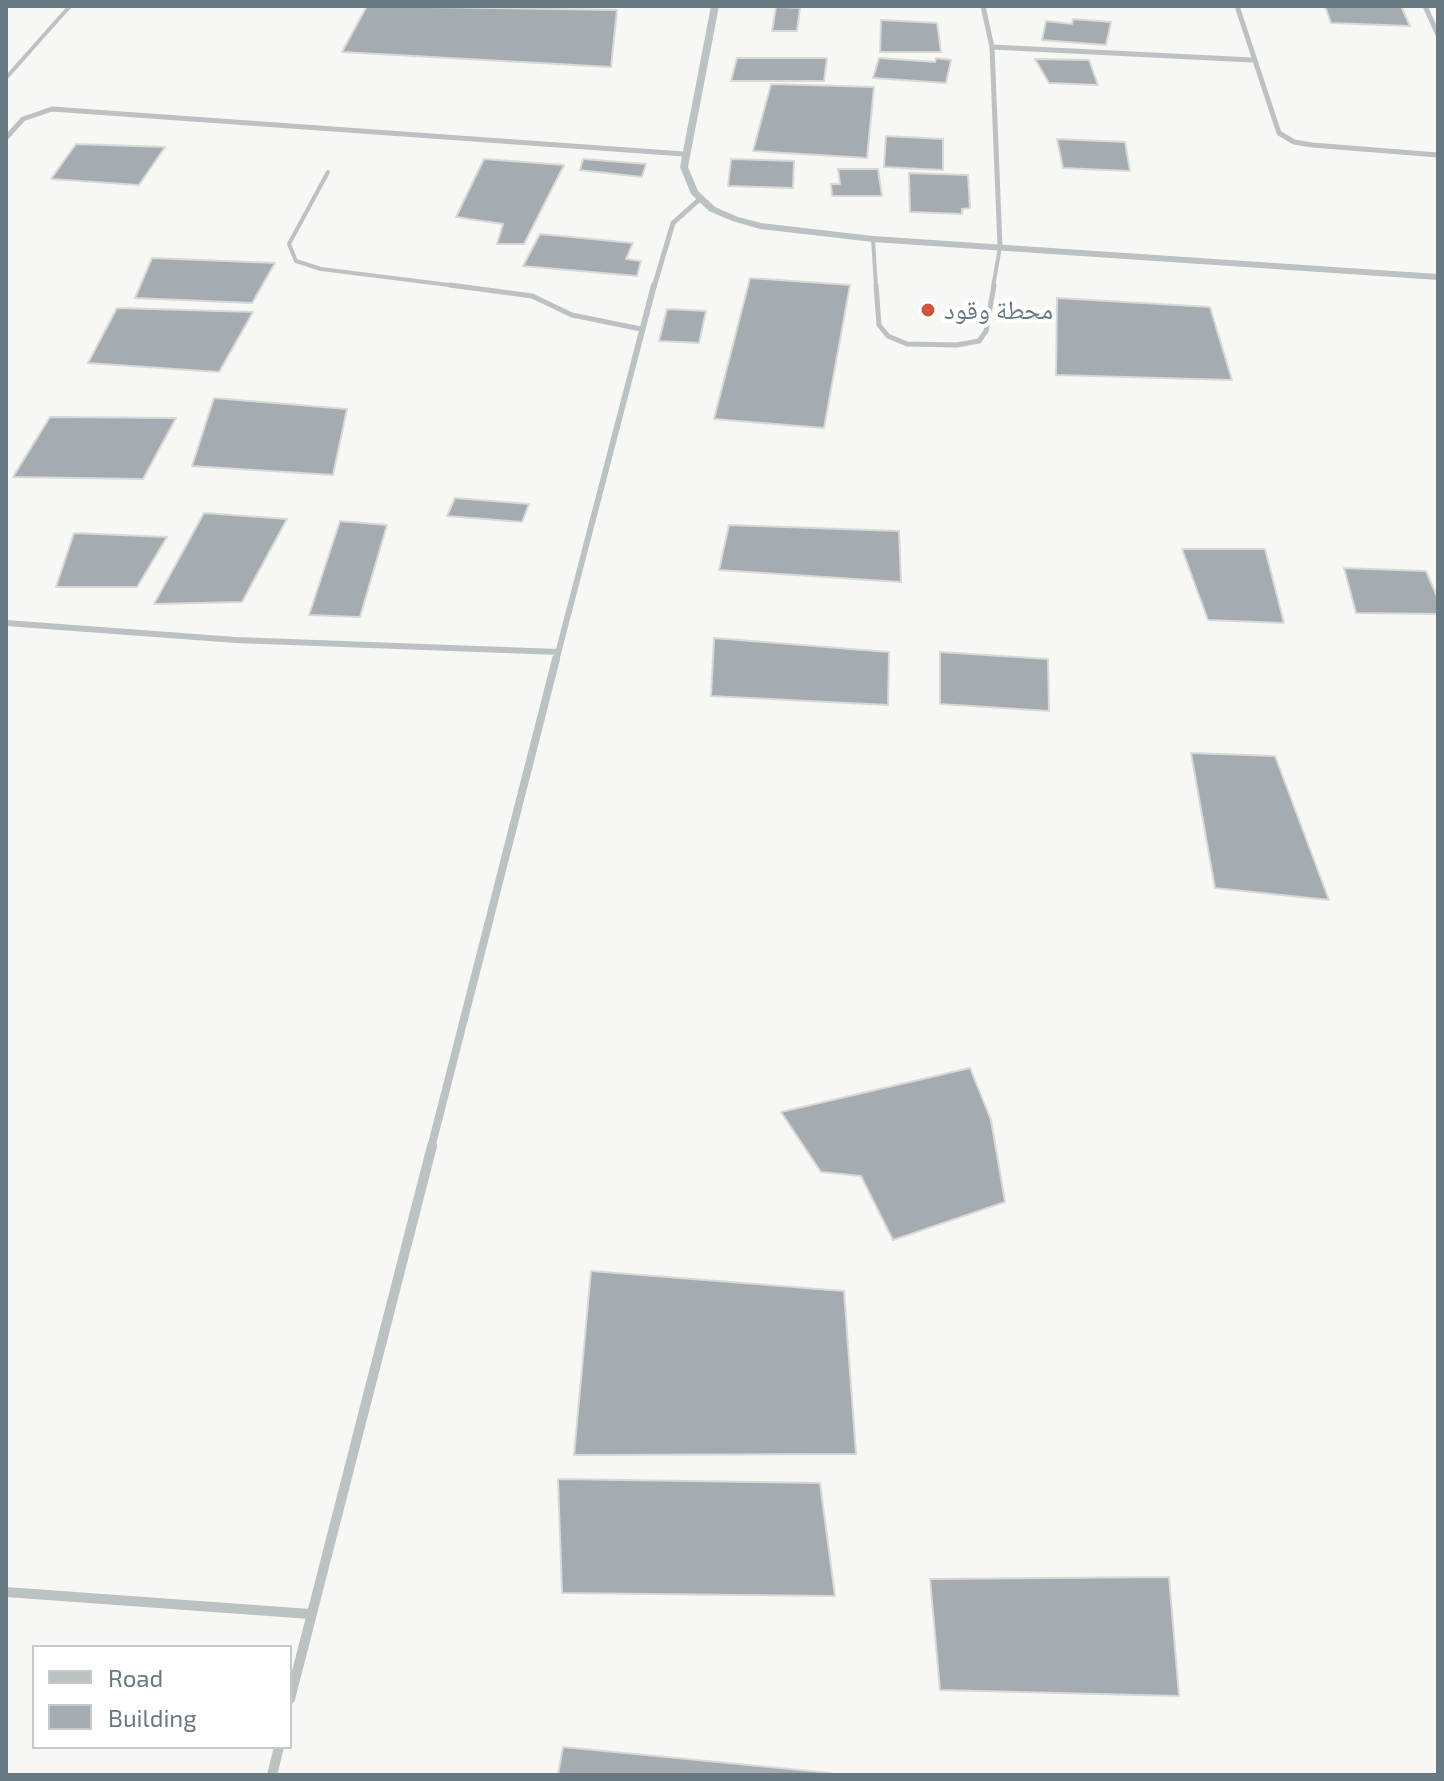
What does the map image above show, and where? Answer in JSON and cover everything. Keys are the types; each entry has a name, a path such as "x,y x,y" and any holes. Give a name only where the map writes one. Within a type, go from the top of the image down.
{"street":[{"path":"715,6 684,154 688,181 712,209 760,226 873,239 1438,277"},
{"path":"983,6 992,47 1000,247"},
{"path":"1237,6 1252,60 1279,133 1294,142 1438,155"},
{"path":"1425,6 1438,35"},
{"path":"992,47 1252,60"},
{"path":"6,138 23,119 52,109 684,154"},
{"path":"292,1690 641,329 673,223 701,198"},
{"path":"6,623 236,640 558,652"},
{"path":"6,1592 310,1614"},
{"path":"272,1775 278,1749"}],"lane":[{"path":"6,78 70,6"},
{"path":"328,172 289,244 296,261 321,269 532,296 572,315 641,329"},
{"path":"873,239 879,325 888,336 907,344 957,345 979,341 986,331 1000,247"}],"building":[{"path":"367,6 617,10 611,67 342,52"},
{"path":"1325,6 1401,6 1410,26 1331,23"},
{"path":"776,7 800,8 797,31 772,31"},
{"path":"1073,19 1111,22 1106,45 1042,40 1046,21 1072,24"},
{"path":"881,20 937,23 941,52 880,52"},
{"path":"737,58 827,58 824,81 731,81"},
{"path":"879,58 935,62 936,58 951,60 946,83 873,78"},
{"path":"1035,59 1089,60 1098,85 1049,83"},
{"path":"771,84 874,87 867,158 753,151"},
{"path":"886,136 943,139 943,170 884,167"},
{"path":"1057,139 1125,142 1130,171 1063,168"},
{"path":"76,144 165,147 139,185 51,179"},
{"path":"484,159 564,165 524,244 497,244 503,224 456,217"},
{"path":"583,159 646,164 642,177 580,170"},
{"path":"731,159 794,161 793,188 728,186"},
{"path":"838,169 878,169 882,196 832,196 831,184 840,184"},
{"path":"909,173 968,175 970,208 962,209 962,214 910,212"},
{"path":"540,234 633,243 626,259 641,261 637,276 523,266"},
{"path":"152,258 275,263 252,303 135,298"},
{"path":"750,278 850,285 824,428 714,419"},
{"path":"1057,298 1210,307 1232,380 1056,375"},
{"path":"117,308 253,312 219,372 88,363"},
{"path":"667,309 706,311 699,343 659,341"},
{"path":"214,398 347,409 333,475 192,466"},
{"path":"50,417 176,418 143,479 13,477"},
{"path":"455,498 529,504 522,522 447,516"},
{"path":"204,513 287,519 242,602 154,604"},
{"path":"340,521 387,525 360,617 309,615"},
{"path":"729,525 899,531 901,582 719,570"},
{"path":"74,533 167,537 137,587 56,587"},
{"path":"1182,549 1265,549 1284,623 1208,620"},
{"path":"1344,568 1426,571 1438,599 1438,614 1356,613"},
{"path":"714,638 889,652 888,705 711,696"},
{"path":"940,652 1048,659 1049,711 940,704"},
{"path":"1191,753 1275,756 1329,900 1215,888"},
{"path":"970,1068 991,1120 1005,1202 893,1240 861,1176 821,1172 781,1112"},
{"path":"591,1271 844,1291 856,1454 574,1455"},
{"path":"558,1479 820,1483 835,1596 562,1593"},
{"path":"1169,1577 1179,1696 940,1690 930,1579"},
{"path":"563,1747 831,1773 831,1775 558,1775"}],"place":[{"name":"محطة وقود","path":"928,310"}]}
